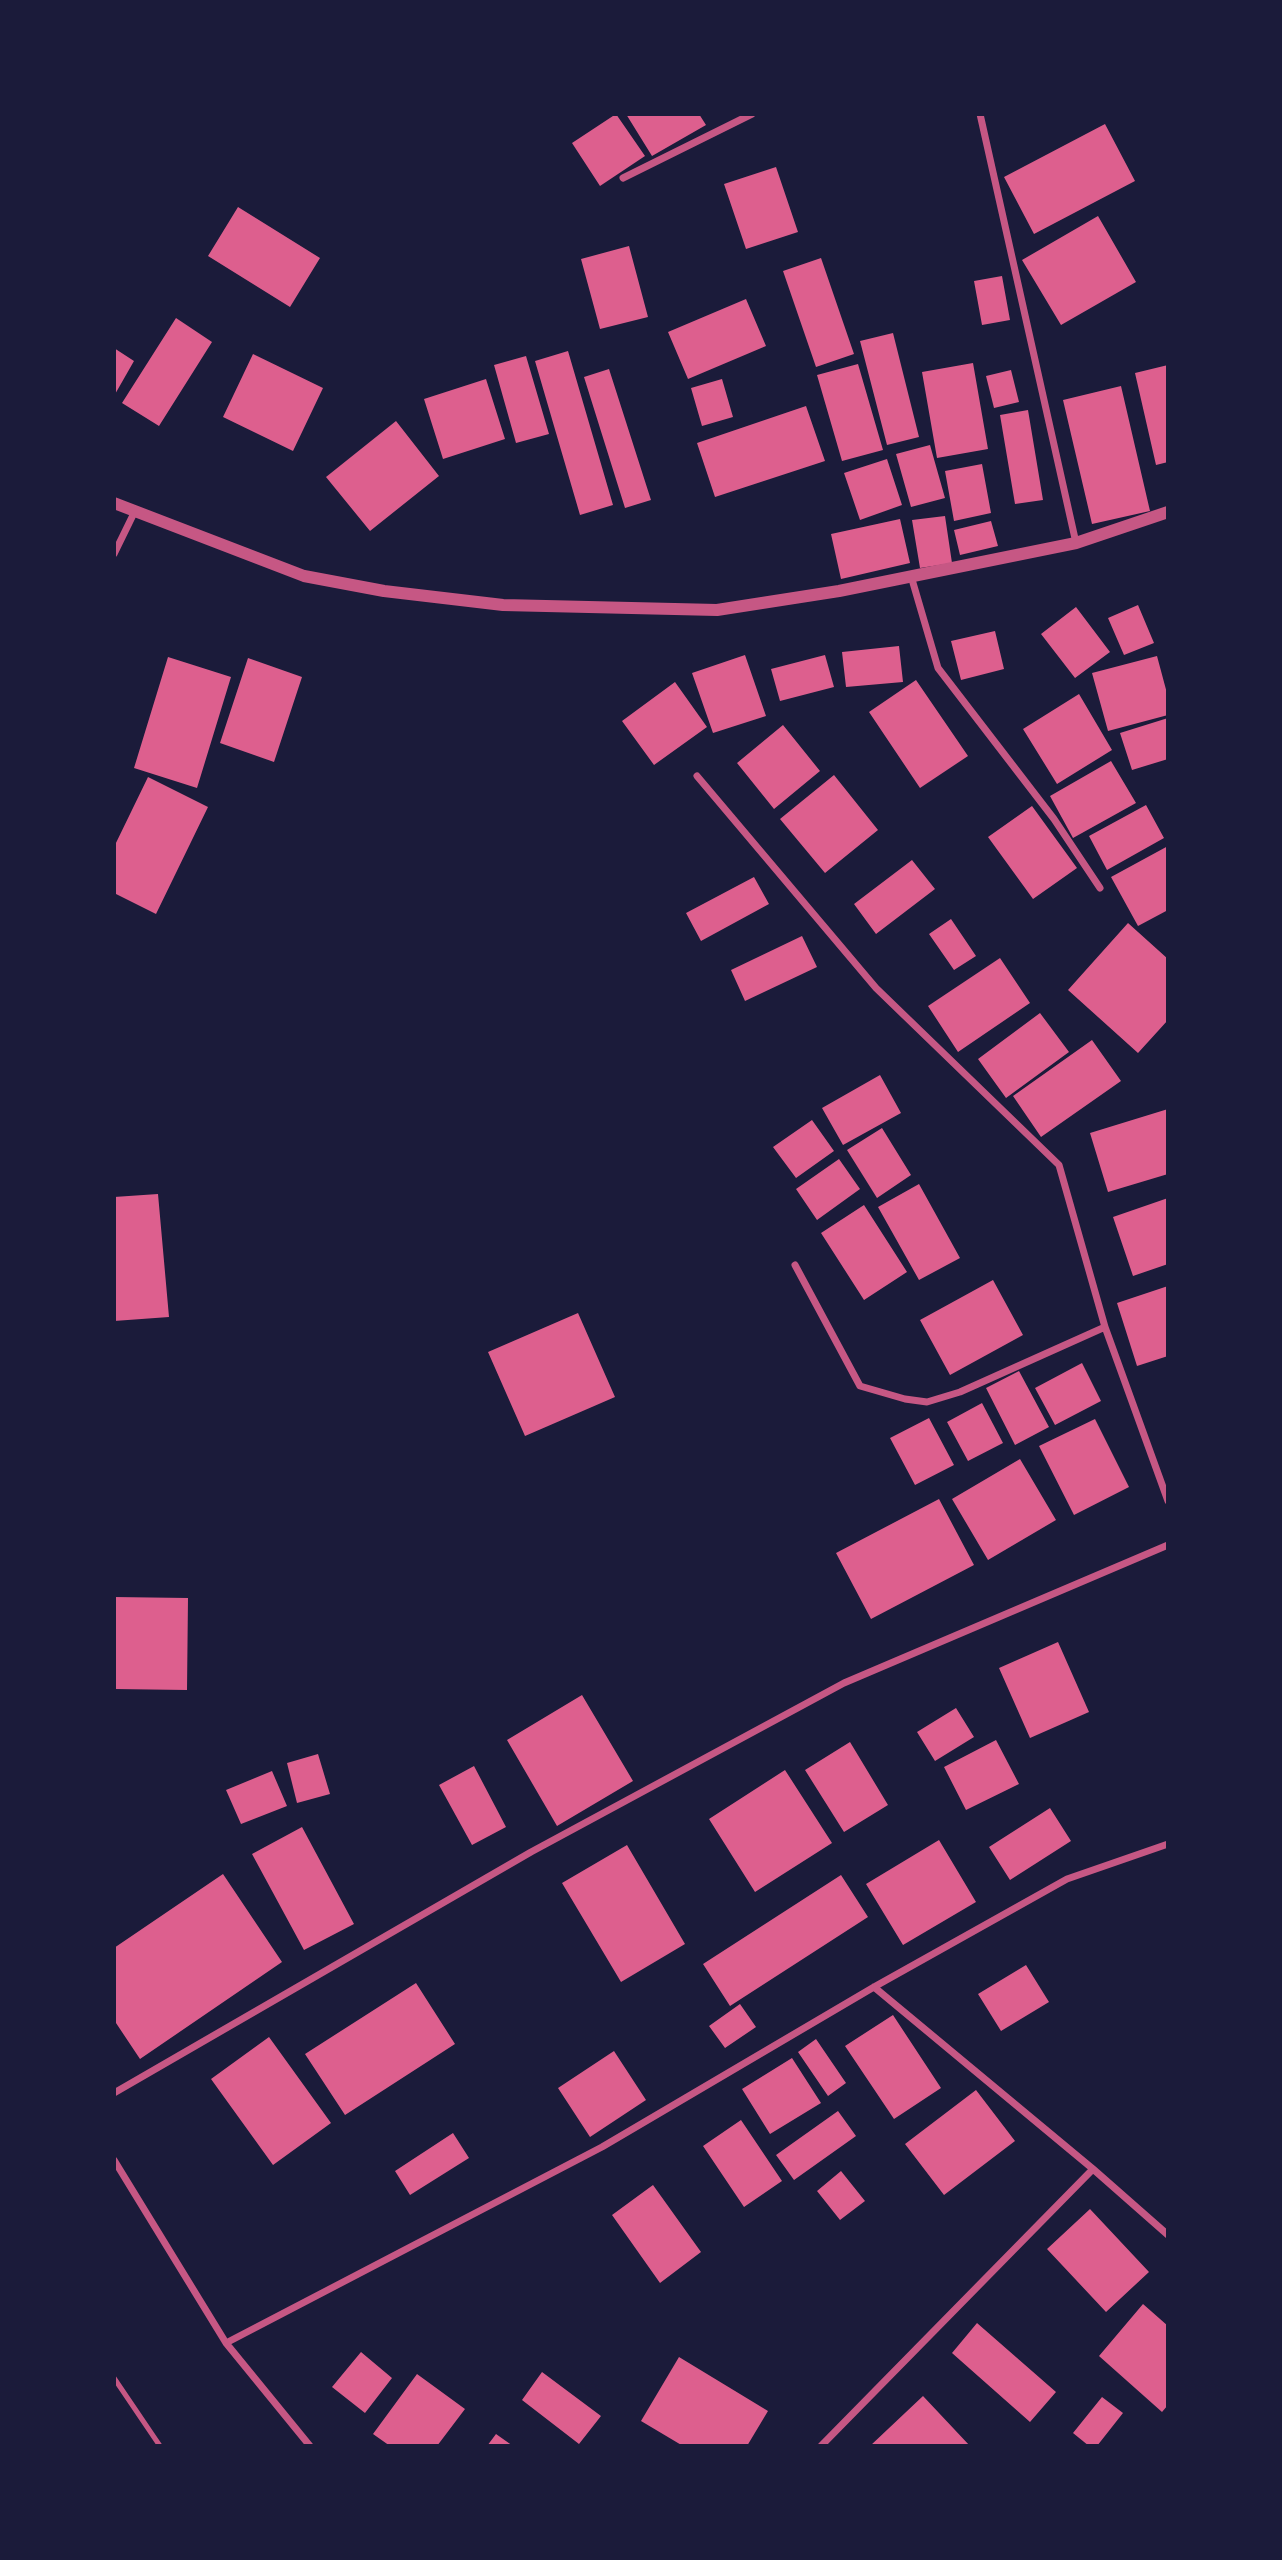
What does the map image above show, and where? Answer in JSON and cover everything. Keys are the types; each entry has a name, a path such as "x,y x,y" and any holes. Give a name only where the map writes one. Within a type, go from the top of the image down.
{"street":[{"path":"623,178 752,114"},
{"path":"980,114 1076,544"},
{"path":"114,503 134,513 304,576 384,591 503,605 717,610 839,591 1076,544 1168,512"},
{"path":"114,554 134,513"},
{"path":"911,576 938,668 1054,819 1100,888"},
{"path":"697,776 876,988 1059,1165 1105,1328 1168,1501"},
{"path":"795,1265 860,1386 905,1399 927,1402 960,1392 1105,1328"},
{"path":"114,2093 531,1852 844,1683 1168,1545"},
{"path":"226,2343 602,2147 874,1987 1067,1879 1168,1844"},
{"path":"874,1987 1168,2235"},
{"path":"114,2160 226,2343 310,2446"},
{"path":"821,2446 1093,2169"}],"lane":[{"path":"114,2378 160,2446"}],"building":[{"path":"616,114 645,156 600,186 572,143"},
{"path":"626,114 699,114 706,125 652,156"},
{"path":"1105,124 1135,181 1034,234 1004,177"},
{"path":"776,167 798,232 746,249 724,184"},
{"path":"238,207 320,258 290,307 208,256"},
{"path":"1098,216 1136,282 1061,325 1022,260"},
{"path":"629,246 648,317 600,329 581,259"},
{"path":"821,258 854,354 816,367 783,271"},
{"path":"1002,276 1010,320 982,325 974,281"},
{"path":"746,299 766,346 688,379 668,332"},
{"path":"176,318 212,342 159,426 122,403"},
{"path":"893,333 919,437 887,445 860,341"},
{"path":"114,348 134,361 114,396"},
{"path":"568,351 613,505 580,515 535,361"},
{"path":"253,354 323,388 293,451 223,417"},
{"path":"526,356 549,434 516,443 494,365"},
{"path":"973,363 988,449 937,458 922,372"},
{"path":"858,364 883,450 842,461 817,375"},
{"path":"1168,365 1168,462 1156,465 1135,373"},
{"path":"609,369 651,500 625,508 584,377"},
{"path":"1011,370 1019,402 994,408 986,376"},
{"path":"486,379 505,439 443,459 424,399"},
{"path":"722,379 733,417 702,426 691,388"},
{"path":"1121,386 1150,511 1092,524 1063,400"},
{"path":"806,406 825,461 715,497 697,443"},
{"path":"1028,410 1043,500 1015,504 1000,415"},
{"path":"396,421 439,476 370,531 326,477"},
{"path":"930,445 945,498 911,507 896,454"},
{"path":"887,459 902,505 860,520 844,473"},
{"path":"982,464 991,513 954,521 945,471"},
{"path":"945,516 952,563 920,568 912,520"},
{"path":"900,519 910,563 841,579 831,534"},
{"path":"991,521 998,546 960,555 954,530"},
{"path":"1138,605 1154,643 1124,655 1108,618"},
{"path":"1076,607 1110,652 1075,678 1041,634"},
{"path":"995,631 1004,669 961,680 951,641"},
{"path":"899,646 903,682 846,687 842,652"},
{"path":"745,655 766,716 713,733 692,673"},
{"path":"825,655 834,687 780,701 771,669"},
{"path":"1157,656 1168,697 1168,715 1108,731 1092,673"},
{"path":"168,657 231,677 197,788 134,768"},
{"path":"248,658 302,677 274,762 220,743"},
{"path":"916,680 968,756 920,788 869,712"},
{"path":"675,682 707,727 654,765 622,721"},
{"path":"1079,694 1112,750 1057,784 1023,729"},
{"path":"1168,718 1168,759 1132,770 1120,733"},
{"path":"783,725 820,771 774,809 737,763"},
{"path":"1111,761 1136,803 1073,838 1050,796"},
{"path":"834,775 878,830 825,873 780,819"},
{"path":"148,777 208,807 156,914 114,893 114,847"},
{"path":"1146,805 1164,838 1107,870 1089,836"},
{"path":"1032,806 1077,868 1033,899 988,837"},
{"path":"1168,846 1168,910 1138,926 1111,877"},
{"path":"912,860 935,889 876,934 854,904"},
{"path":"754,877 769,904 701,941 686,913"},
{"path":"951,919 976,956 954,970 929,934"},
{"path":"1128,923 1168,959 1168,1020 1138,1053 1068,990"},
{"path":"802,936 817,967 745,1001 731,970"},
{"path":"1000,958 1030,1003 958,1052 928,1006"},
{"path":"1040,1013 1069,1052 1006,1098 978,1059"},
{"path":"1092,1040 1121,1081 1041,1137 1013,1096"},
{"path":"880,1075 901,1113 843,1145 822,1108"},
{"path":"1168,1109 1168,1174 1108,1192 1090,1133"},
{"path":"812,1120 834,1151 796,1178 773,1147"},
{"path":"882,1128 911,1175 877,1198 847,1150"},
{"path":"839,1159 860,1189 817,1220 796,1189"},
{"path":"919,1184 960,1258 919,1280 878,1207"},
{"path":"158,1194 169,1317 114,1321 114,1197"},
{"path":"1168,1198 1168,1264 1133,1276 1113,1217"},
{"path":"864,1205 907,1272 864,1300 821,1233"},
{"path":"993,1280 1023,1335 950,1375 920,1320"},
{"path":"1168,1286 1168,1356 1137,1366 1117,1303"},
{"path":"578,1313 615,1397 525,1436 488,1352"},
{"path":"1082,1363 1101,1401 1055,1425 1035,1388"},
{"path":"1019,1371 1049,1427 1015,1445 986,1388"},
{"path":"982,1403 1003,1443 968,1461 947,1422"},
{"path":"929,1418 954,1465 915,1485 890,1438"},
{"path":"1095,1419 1129,1487 1074,1515 1039,1446"},
{"path":"1020,1459 1056,1520 988,1560 952,1499"},
{"path":"939,1499 974,1565 871,1619 836,1553"},
{"path":"114,1597 188,1598 187,1690 114,1689"},
{"path":"1058,1642 1089,1712 1030,1738 999,1668"},
{"path":"582,1695 633,1781 557,1826 507,1740"},
{"path":"956,1708 974,1737 935,1761 917,1732"},
{"path":"996,1740 1019,1784 966,1810 944,1767"},
{"path":"850,1742 888,1805 844,1832 805,1770"},
{"path":"318,1754 330,1794 297,1803 287,1763"},
{"path":"474,1766 506,1827 472,1845 439,1785"},
{"path":"785,1770 832,1843 755,1892 709,1819"},
{"path":"272,1771 287,1806 241,1824 226,1790"},
{"path":"1050,1808 1071,1841 1010,1880 989,1847"},
{"path":"302,1827 354,1924 304,1950 252,1854"},
{"path":"939,1840 976,1902 903,1945 866,1884"},
{"path":"627,1845 685,1944 621,1982 562,1883"},
{"path":"223,1874 282,1962 140,2059 114,2020 114,1948"},
{"path":"841,1875 868,1917 730,2006 703,1964"},
{"path":"1026,1965 1049,2002 1001,2031 978,1994"},
{"path":"416,1983 455,2044 345,2115 305,2054"},
{"path":"740,2004 756,2027 725,2048 709,2026"},
{"path":"893,2015 941,2088 894,2119 845,2046"},
{"path":"269,2037 331,2123 273,2165 211,2079"},
{"path":"816,2039 846,2083 828,2096 798,2052"},
{"path":"614,2051 646,2100 590,2137 558,2088"},
{"path":"792,2058 821,2103 770,2134 742,2089"},
{"path":"976,2090 1015,2141 944,2195 905,2144"},
{"path":"838,2111 856,2136 794,2180 776,2155"},
{"path":"741,2120 782,2181 744,2207 703,2146"},
{"path":"453,2133 469,2158 410,2195 395,2171"},
{"path":"841,2171 865,2201 840,2220 817,2191"},
{"path":"653,2185 701,2252 660,2283 612,2215"},
{"path":"1090,2209 1149,2272 1106,2312 1047,2249"},
{"path":"1143,2304 1168,2326 1168,2405 1162,2412 1099,2356"},
{"path":"977,2323 1056,2392 1030,2422 952,2353"},
{"path":"361,2352 392,2378 365,2413 332,2387"},
{"path":"679,2357 768,2411 747,2446 683,2446 641,2421"},
{"path":"542,2372 601,2416 579,2444 522,2400"},
{"path":"417,2374 465,2409 437,2446 390,2446 373,2434"},
{"path":"923,2396 970,2446 870,2446"},
{"path":"1102,2397 1123,2413 1097,2446 1089,2446 1073,2433"},
{"path":"496,2434 513,2446 487,2446"}]}
